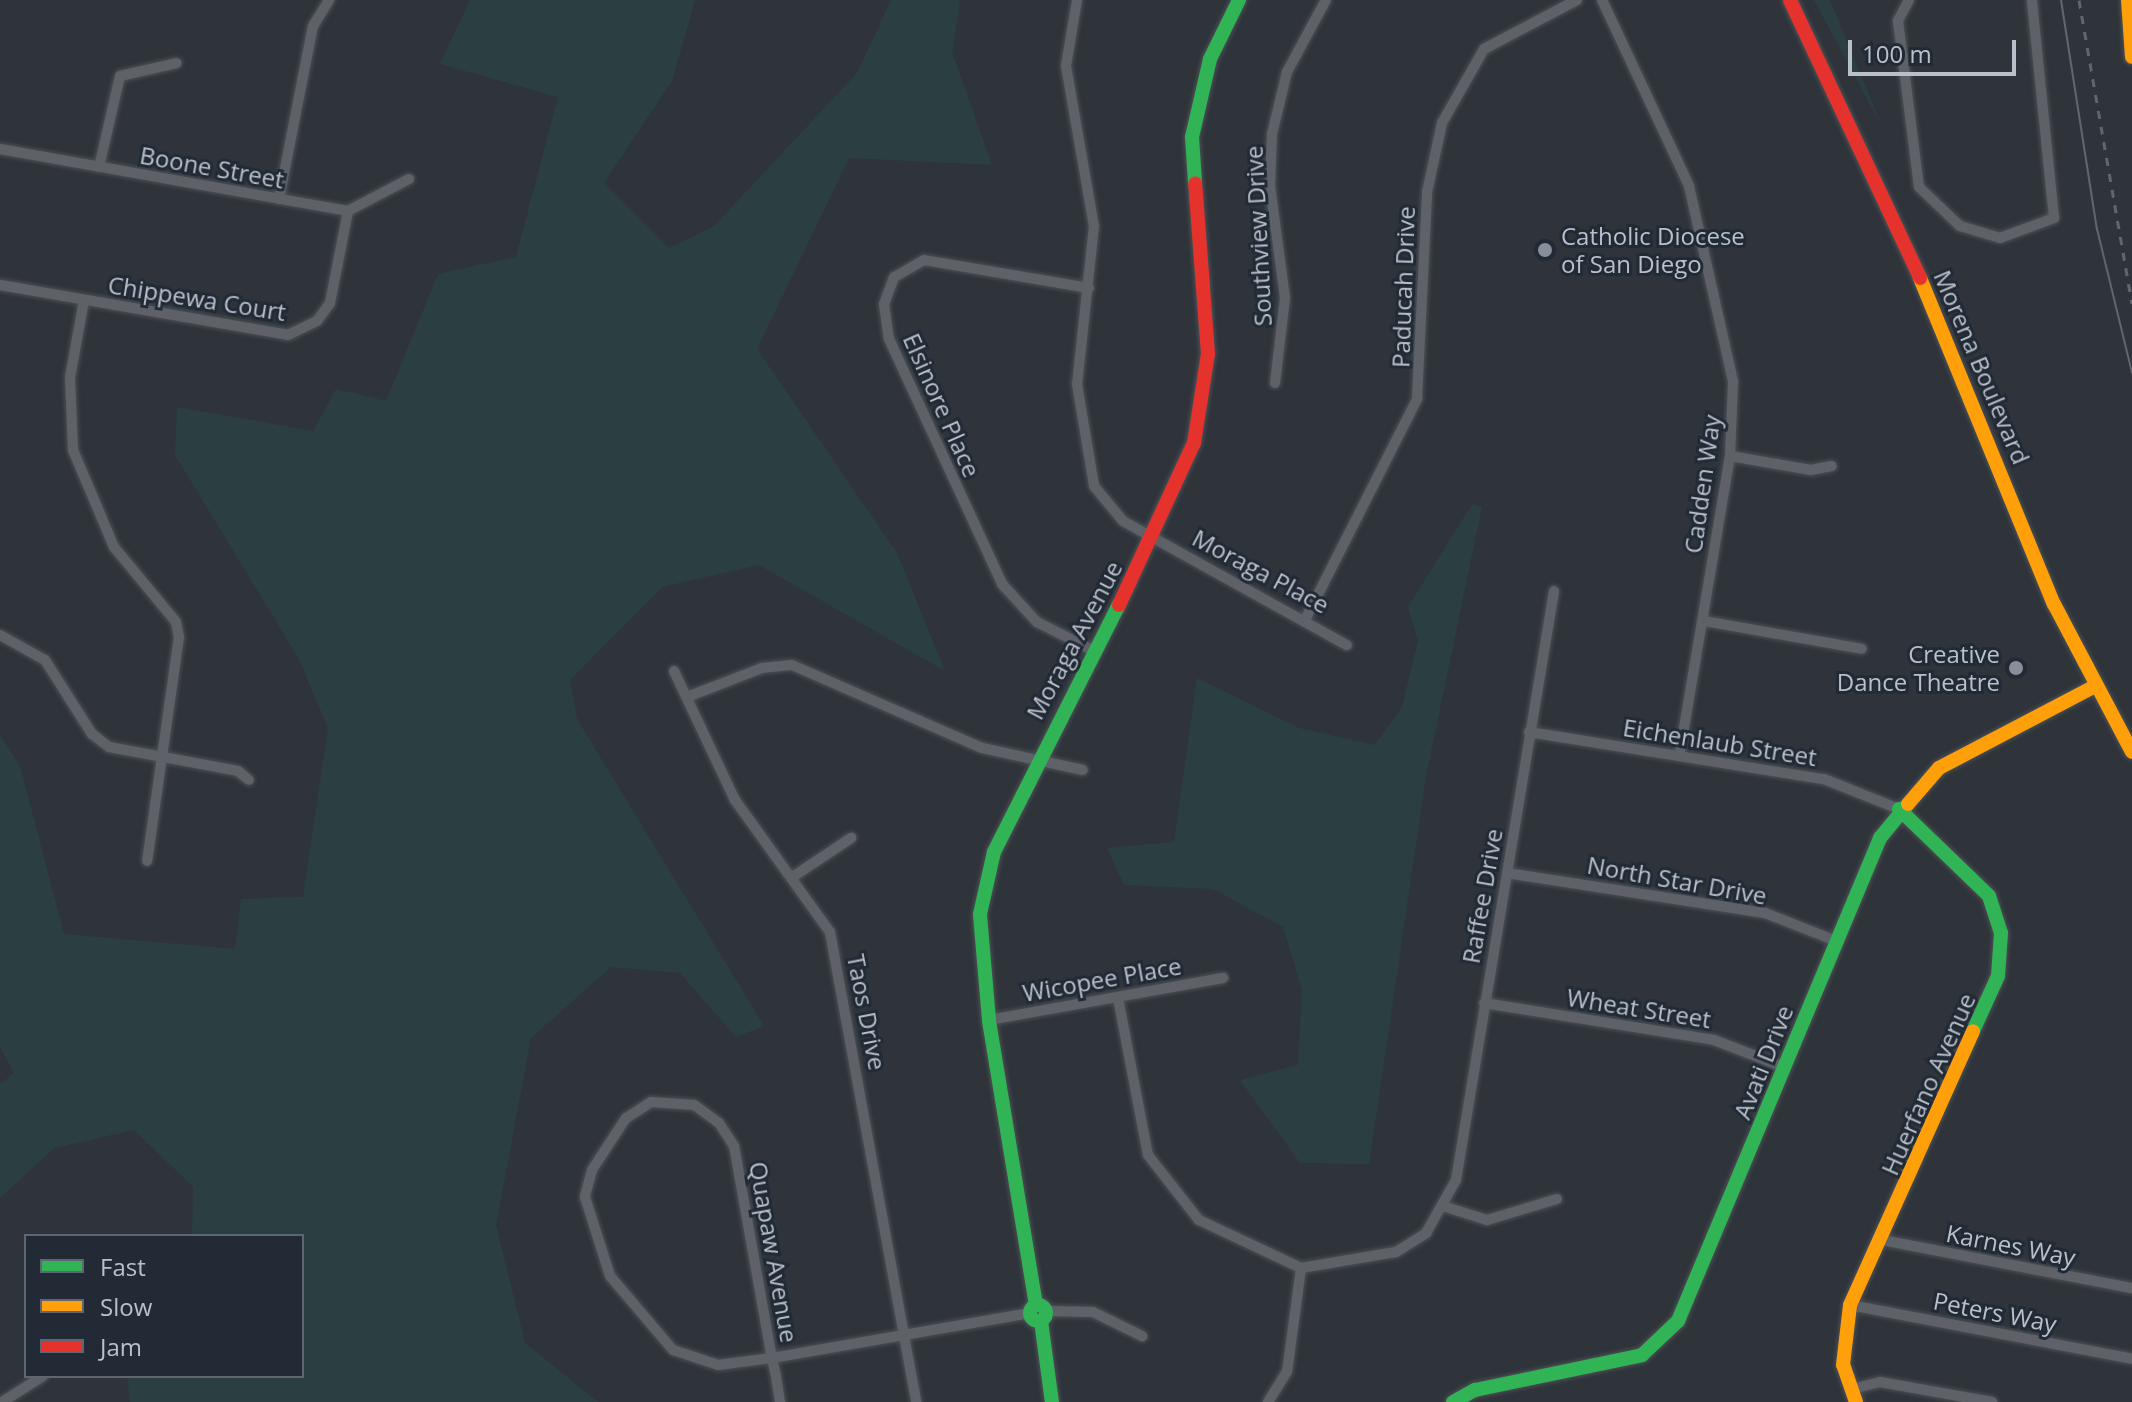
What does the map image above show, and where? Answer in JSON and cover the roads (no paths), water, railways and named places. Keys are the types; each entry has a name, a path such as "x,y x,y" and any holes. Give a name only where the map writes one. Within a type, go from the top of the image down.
{"main road":[{"name":"Moraga Avenue","path":"1052,1402 989,1020 980,947 985,885 1036,759 1174,496 1204,399 1208,354 1192,137 1210,59 1239,0"},
{"name":"Morena Boulevard","path":"1790,0 1962,367 2093,687 2132,752"},
{"path":"2128,0 2132,57"},
{"name":"Avati Drive","path":"1453,1402 1475,1390 1623,1361 1659,1342 1685,1310 1836,941 1899,809 1939,768 2093,687"},
{"name":"Huerfano Avenue","path":"1854,1396 1842,1337 1850,1305 1983,1020 1998,976 2001,933 1989,896 1899,809"}],"street":[{"path":"279,199 313,26 329,0"},
{"name":"Moraga Place","path":"1077,0 1066,66 1094,226 1077,384 1094,486 1123,521 1306,618 1347,645"},
{"name":"Southview Drive","path":"1275,383 1285,298 1270,186 1272,134 1287,72 1326,0"},
{"name":"Paducah Drive","path":"1306,618 1417,399 1427,192 1442,123 1484,49 1577,0"},
{"name":"Cadden Way","path":"1602,0 1689,186 1730,362 1730,456 1679,756"},
{"path":"1909,0 1898,21 1919,187 1960,226 2000,238 2054,218 2032,0"},
{"path":"99,167 120,76 177,63"},
{"name":"Boone Street","path":"0,149 348,211"},
{"path":"348,211 409,179"},
{"name":"Chippewa Court","path":"0,285 288,335 317,321 330,303 348,211"},
{"name":"Elsinore Place","path":"1089,288 924,260 894,277 884,304 889,339 1002,584 1037,622 1092,650"},
{"path":"84,300 70,378 73,450 114,547 176,622 147,861"},
{"path":"1730,456 1811,470 1832,466"},
{"name":"Raffee Drive","path":"1446,1207 1507,873 1554,591"},
{"path":"1704,621 1862,649"},
{"path":"0,635 45,660 92,734 118,751 238,771 249,780"},
{"path":"687,697 762,668 792,665 902,718 1036,759 1083,770"},
{"name":"Taos Drive","path":"674,671 735,800 794,876 830,932 841,969 916,1402"},
{"name":"Eichenlaub Street","path":"1529,732 1824,779 1899,809"},
{"path":"794,876 851,838"},
{"name":"North Star Drive","path":"1507,873 1765,913 1836,941"},
{"name":"Wicopee Place","path":"989,1020 1223,978"},
{"path":"1118,998 1148,1155 1161,1179 1199,1220 1301,1268 1396,1252 1426,1233 1446,1207 1487,1220 1557,1199"},
{"name":"Wheat Street","path":"1484,1003 1714,1040 1784,1067"},
{"name":"Quapaw Avenue","path":"772,1358 698,1363 673,1350 610,1276 585,1197 592,1170 626,1118 651,1102 694,1105 734,1146 780,1402"},
{"name":"Karnes Way","path":"1882,1240 2132,1288"},
{"path":"1268,1402 1287,1372 1301,1268"},
{"name":"Peters Way","path":"1850,1305 2132,1359"},
{"path":"772,1358 1038,1312 1093,1312 1142,1336"},
{"path":"2,1402 30,1391 41,1378"},
{"path":"1854,1396 1880,1382 1992,1402"}],"tram line":[{"path":"2061,0 2097,229 2132,373"}],"railway":[{"path":"2079,0 2132,303"}],"place":[{"name":"Catholic Diocese of San Diego","path":"1545,250"},
{"name":"Creative Dance Theatre","path":"2016,668"}]}
